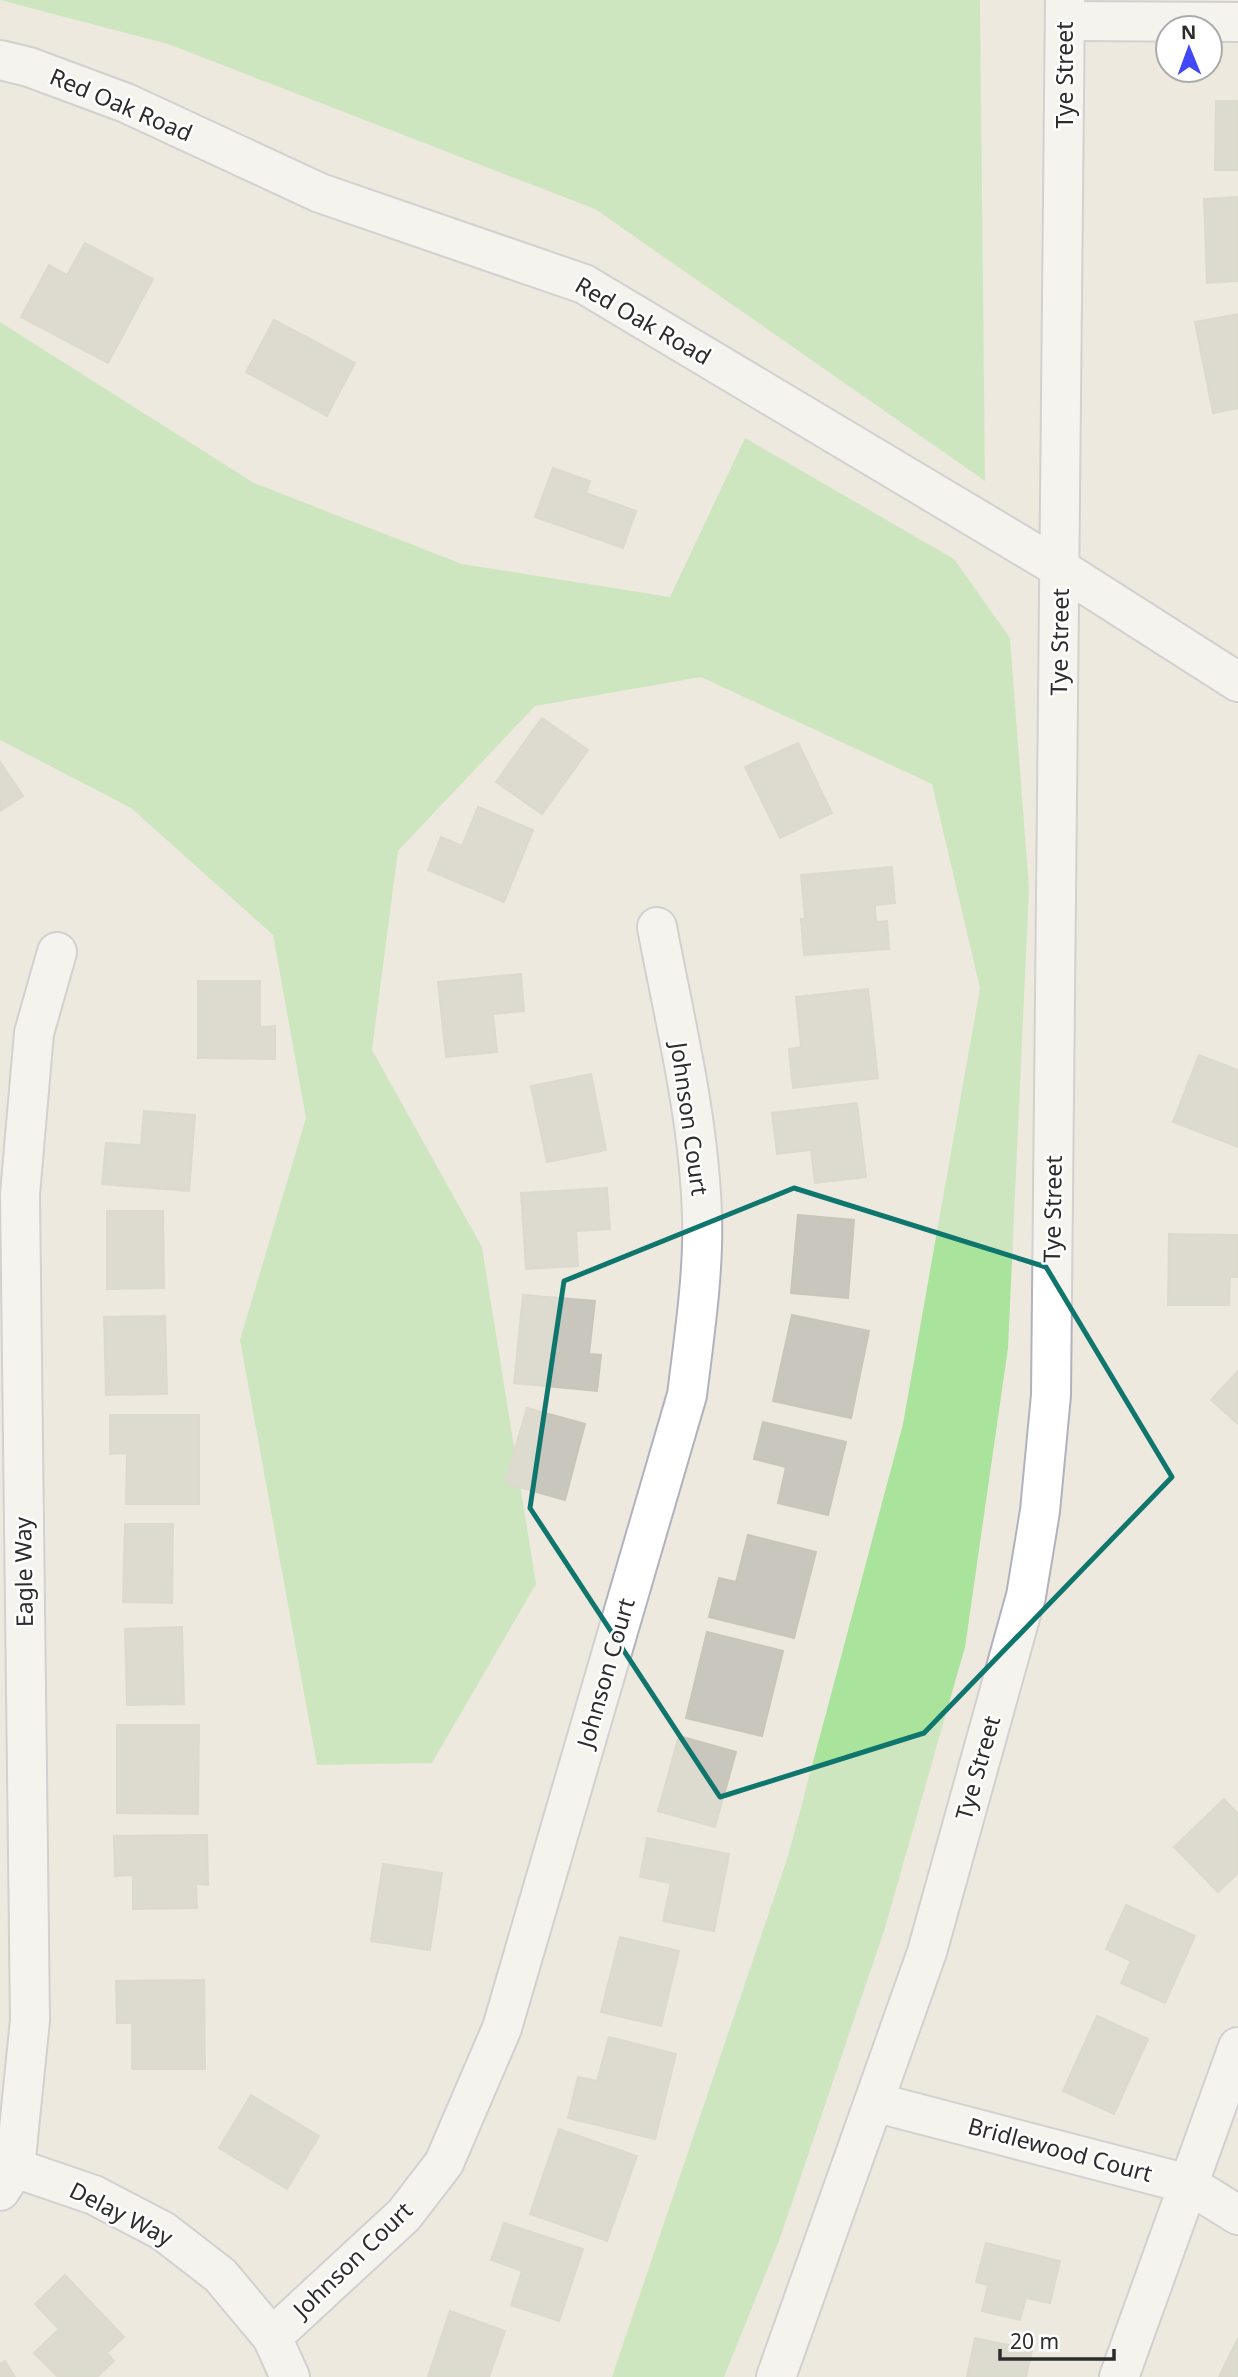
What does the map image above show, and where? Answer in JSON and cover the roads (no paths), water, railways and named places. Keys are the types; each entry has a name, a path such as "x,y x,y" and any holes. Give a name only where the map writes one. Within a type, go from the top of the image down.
{"street":[{"path":"1065,10 1238,22"},
{"name":"Tye Street","path":"776,2377 927,1952 1026,1596 1040,1511 1051,1395 1065,10"},
{"name":"Red Oak Road","path":"0,60 29,67 126,103 320,193 584,284 1061,569 1238,681"},
{"name":"Johnson Court","path":"272,2337 404,2216 444,2163 502,2028 687,1395 697,1303 702,1216 690,1098 657,927"},
{"name":"Eagle Way","path":"7,2180 30,2020 20,1194 34,1033 57,951"},
{"path":"1118,2377 1238,2047"},
{"name":"Bridlewood Court","path":"874,2102 1188,2183 1238,2215"},
{"name":"Delay Way","path":"7,2180 94,2195 163,2231 220,2275 272,2337 290,2377"}]}
